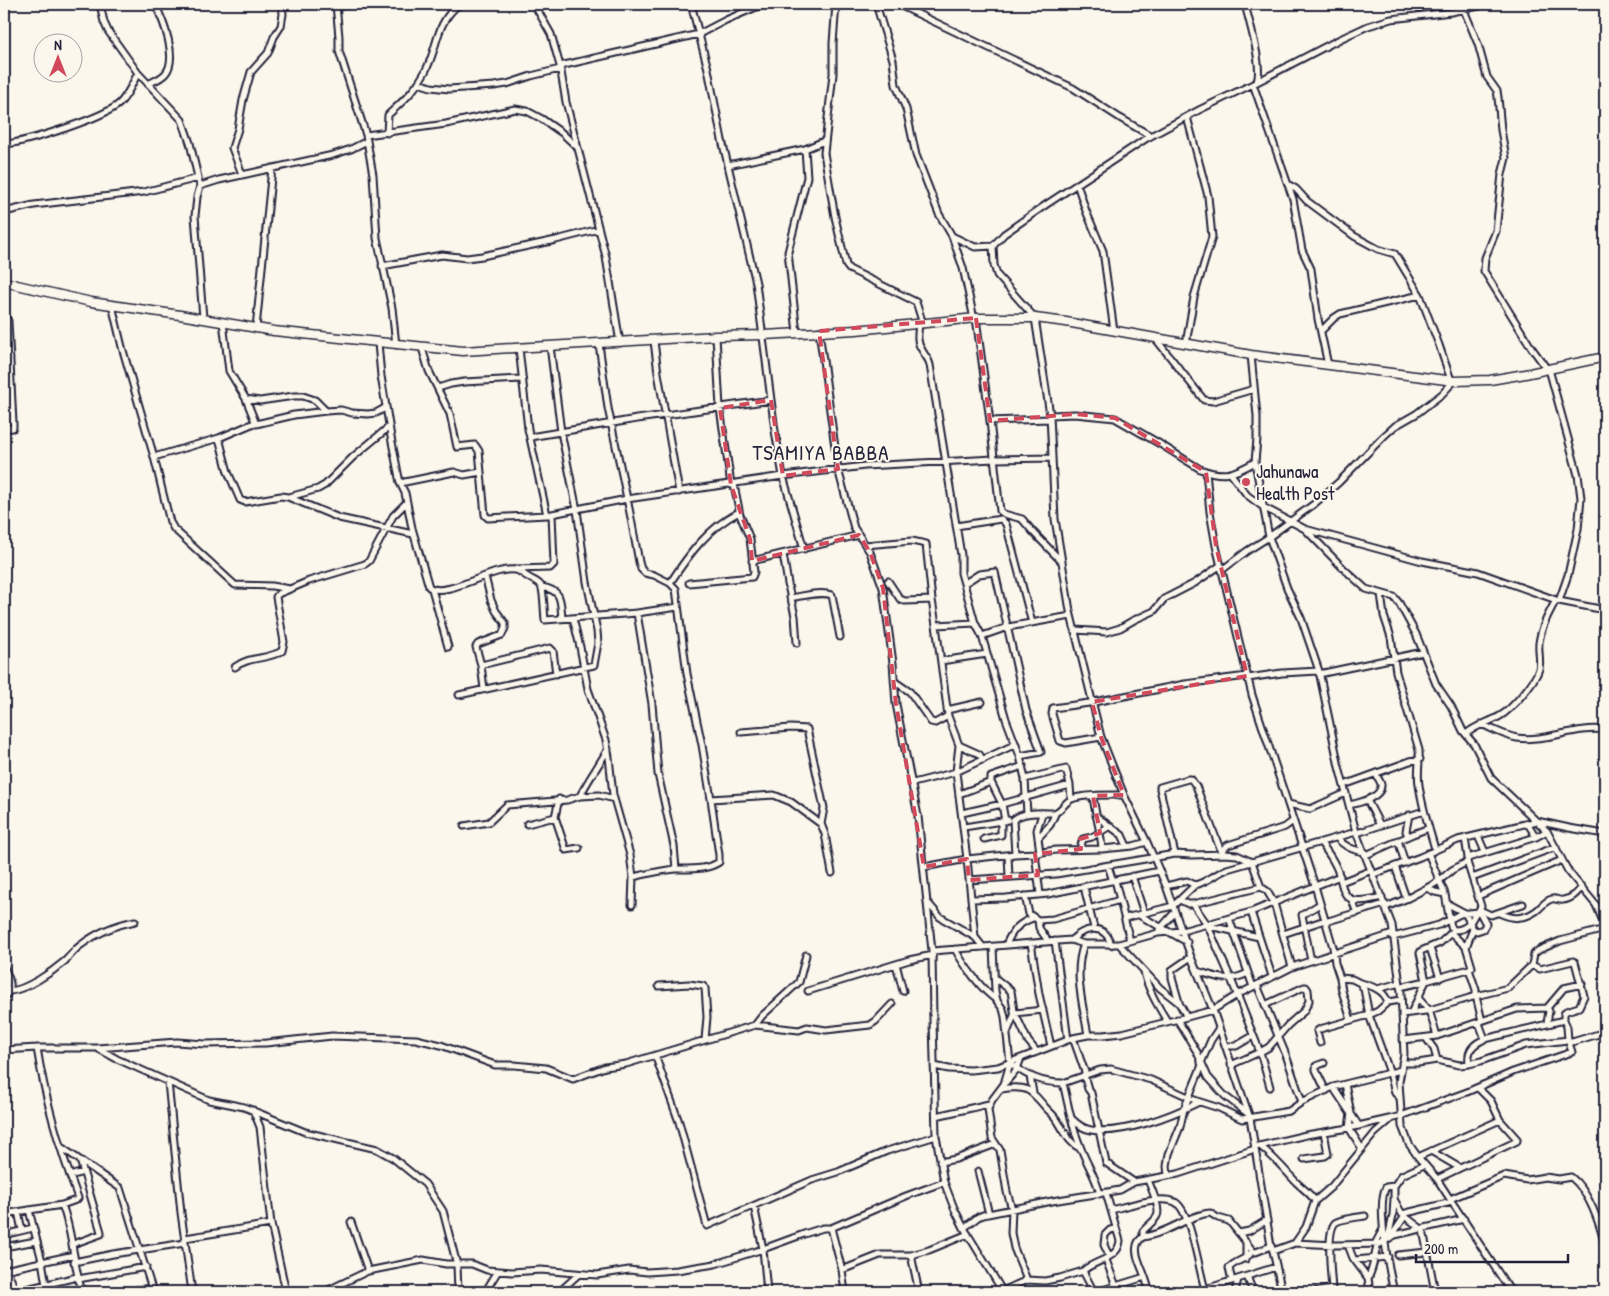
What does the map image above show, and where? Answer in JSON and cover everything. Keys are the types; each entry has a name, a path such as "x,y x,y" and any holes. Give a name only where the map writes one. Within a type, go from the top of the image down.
{"main road":[{"path":"4,282 91,302 203,318 256,328 422,348 463,351 797,333 975,319 1035,318 1114,330 1251,355 1452,381 1490,380 1605,356"}],"street":[{"path":"100,4 108,31 138,73 182,120 190,143 200,186 195,216 203,318"},
{"path":"148,84 166,73 171,53 155,4"},
{"path":"242,174 232,148 238,129 242,100 251,72 271,48 281,26 282,4"},
{"path":"352,4 336,5 339,37 338,51 366,138 373,175 382,266 392,308 396,345"},
{"path":"387,133 388,116 406,100 425,72 442,23 448,14 459,4"},
{"path":"534,4 551,34 560,68 566,102 606,257 620,343"},
{"path":"691,4 756,283 783,476 804,549"},
{"path":"418,83 449,89 507,84 560,68 699,34 726,20 769,4"},
{"path":"836,4 833,74 824,152 835,217 846,265 849,269 912,299 917,305 921,324 918,342 920,349 929,359 961,555 962,572 1006,719 1020,756 1025,779 1027,814"},
{"path":"876,4 893,60 896,85 906,110 916,155 939,214 952,236 963,268 975,319 990,421 1000,511 1022,520 1062,562"},
{"path":"897,4 1073,88 1151,136"},
{"path":"1245,4 1257,60 1258,77 1255,83 1289,185 1297,217 1302,250 1311,270 1328,365"},
{"path":"952,236 975,247 993,246 1004,234 1151,136 1217,100 1368,26 1390,19 1464,10 1488,4"},
{"path":"1464,10 1478,44 1487,77 1497,91 1506,158 1502,174 1496,231 1485,258 1484,271 1531,347 1548,369 1578,475 1581,498 1578,529 1568,575 1558,600 1543,627 1539,642 1540,667 1534,681 1502,715 1481,724 1466,734"},
{"path":"4,144 13,144 32,139 95,116 120,103 138,73"},
{"path":"200,186 242,174 333,155 351,149 366,138 446,124 515,109 527,111 542,119 562,132 578,148"},
{"path":"1186,344 1194,297 1212,237 1208,196 1187,117"},
{"path":"728,165 804,149 824,141"},
{"path":"797,333 788,252 807,178 804,149"},
{"path":"256,328 272,168"},
{"path":"4,212 34,205 144,192 198,178"},
{"path":"1077,184 1102,251 1114,330"},
{"path":"1075,630 1107,632 1120,628 1154,611 1164,599 1195,584 1247,551 1314,504 1340,482 1395,426 1416,414 1442,394 1452,381 1420,295 1395,254 1378,249 1354,236 1289,185"},
{"path":"382,266 442,255 468,258 599,229"},
{"path":"993,246 994,265 997,275 1035,318 1050,417 1055,518 1071,616 1101,736 1124,795 1166,886 1191,957 1213,1010 1249,1116 1256,1147 1266,1220 1282,1292"},
{"path":"1321,331 1340,314 1420,295"},
{"path":"112,305 170,522 174,530 235,585 272,586 290,589"},
{"path":"4,315 8,321 13,423 13,428 4,429"},
{"path":"223,322 229,372 246,399 254,423"},
{"path":"819,331 838,469 854,528 870,552 883,588 900,733 912,783 928,903 932,953 936,1136 944,1182 964,1228 1003,1291 1027,1280 1045,1281 1083,1271 1108,1258 1119,1246 1120,1241 1106,1193"},
{"path":"688,583 752,576 754,572 750,539 739,512 720,408 716,336"},
{"path":"1155,338 1204,400 1213,401 1254,389"},
{"path":"654,341 679,492"},
{"path":"378,343 385,408 400,483 407,502 413,534 428,585 432,589 448,648"},
{"path":"599,344 638,562 645,573 670,583 676,589 687,674 702,745 716,829 719,862 715,865 704,867 684,870 676,869 633,877"},
{"path":"459,695 594,665 596,658 597,631 561,432 550,346"},
{"path":"422,348 429,371 450,414 457,447 475,445 479,451 485,514 488,518 549,514 627,499 864,466 946,461 1052,458"},
{"path":"432,589 450,588 501,571 550,568 554,564 549,514 530,437 519,348"},
{"path":"1251,355 1257,424 1255,462 1268,537 1287,588 1301,618 1319,673 1344,785 1357,833 1392,925 1400,985 1404,1054 1398,1082 1402,1126 1409,1144 1437,1179 1511,1292"},
{"path":"438,388 464,382 522,379"},
{"path":"246,399 260,401 303,396 316,400 326,410"},
{"path":"530,437 771,400"},
{"path":"154,457 220,438 254,423 258,424 294,415 326,410 368,414 376,413 385,408"},
{"path":"990,421 1075,414 1115,418 1206,472 1230,474 1255,462"},
{"path":"288,497 309,492 325,485 353,457 388,427"},
{"path":"220,438 228,472 240,500 245,502 281,496 288,497 339,518 413,534"},
{"path":"400,483 454,472 464,475 481,472"},
{"path":"1206,472 1210,512 1247,677 1315,886 1351,1020"},
{"path":"1230,474 1247,495 1263,508 1305,529 1406,557 1478,572 1558,600 1605,610"},
{"path":"235,667 249,659 273,655 282,651 284,642 276,597 283,591 309,581 365,564 369,561 398,509 407,502"},
{"path":"670,583 694,547 715,527 739,512"},
{"path":"956,526 1001,520 1006,524 1032,623"},
{"path":"1305,529 1366,589 1394,597 1400,603 1416,634 1436,684 1451,706 1457,720 1474,744 1491,778 1547,831 1568,871 1596,905 1605,927 1553,943 1538,950 1534,954 1532,965 1508,988 1429,1010 1402,1014"},
{"path":"752,561 859,535"},
{"path":"865,545 912,540 926,544 947,713 959,745 956,772 964,827 974,937"},
{"path":"783,554 795,616 797,643"},
{"path":"516,570 537,581 542,587 545,620 637,613 678,607"},
{"path":"966,583 979,574 995,572 1026,710 1041,752 1020,756"},
{"path":"484,689 481,665 476,647 478,644 502,634 505,628 505,623 496,612 491,600 485,576"},
{"path":"888,581 900,599 905,601 932,600"},
{"path":"542,587 552,589 558,593 562,618"},
{"path":"790,598 813,594 832,595 840,637"},
{"path":"1381,594 1384,616 1391,637 1396,672 1417,744 1420,760 1418,783 1435,850"},
{"path":"637,613 652,704 658,774 674,846 676,869"},
{"path":"982,636 1008,626 1071,616"},
{"path":"573,618 588,690 608,749 614,799 628,846 633,877 632,906"},
{"path":"936,625 976,623"},
{"path":"481,665 550,648 553,651 556,674"},
{"path":"1101,736 1066,743 1060,741 1052,714 1053,708 1185,684 1282,673 1319,673 1423,652"},
{"path":"941,661 987,654"},
{"path":"894,681 910,692 931,722 935,723 947,713 982,702"},
{"path":"1481,724 1512,737 1526,739 1579,730 1605,730"},
{"path":"741,732 792,728 807,729 824,808 821,824"},
{"path":"912,783 956,772 1016,744"},
{"path":"959,745 979,754 984,760"},
{"path":"580,796 608,749"},
{"path":"1344,785 1410,761 1420,760"},
{"path":"984,839 1001,835 1003,821 1002,804 991,782 991,777 1022,766"},
{"path":"1025,779 1066,769 1071,799"},
{"path":"1349,805 1367,800 1380,791 1381,785 1376,774"},
{"path":"1175,854 1160,787 1188,779 1191,779 1196,786 1205,814 1222,852"},
{"path":"959,794 991,782"},
{"path":"962,813 1070,785"},
{"path":"1288,804 1310,809 1346,793"},
{"path":"711,799 774,794 791,802 821,824 825,834 832,873"},
{"path":"1038,838 1050,825 1056,812 1071,799 1103,794 1124,795"},
{"path":"464,826 489,822 507,805 559,799 567,800 580,796 599,795 614,799"},
{"path":"1093,796 1102,849"},
{"path":"559,799 556,817 566,850 579,848"},
{"path":"1367,800 1380,825"},
{"path":"1125,918 1173,906 1195,885 1205,882 1227,870 1302,847 1357,833 1424,811"},
{"path":"964,827 1014,820 1016,817 1027,814 1056,812"},
{"path":"1040,894 1037,830 1042,814"},
{"path":"1095,815 1122,835 1127,846"},
{"path":"1408,836 1406,827 1409,816"},
{"path":"527,824 556,817"},
{"path":"1014,820 1015,854"},
{"path":"1222,852 1228,845 1285,827 1293,822"},
{"path":"1132,876 1141,914 1159,930 1182,932 1251,912 1315,886 1395,866 1465,838 1537,822 1605,834"},
{"path":"1528,824 1536,837"},
{"path":"1081,849 1083,839 1092,837 1110,826"},
{"path":"1337,838 1342,844 1365,854 1429,828"},
{"path":"1283,934 1304,926 1385,906 1406,898 1439,881 1467,860 1485,852 1536,837 1547,831"},
{"path":"1478,836 1485,852"},
{"path":"1411,1013 1426,982 1421,951 1440,943 1453,932 1465,928 1470,924 1481,906 1467,860 1465,838"},
{"path":"1398,840 1405,862"},
{"path":"924,867 967,859 1056,850 1102,849 1147,842"},
{"path":"1321,843 1334,862 1343,889 1352,900 1357,913"},
{"path":"1472,878 1556,847"},
{"path":"969,880 1038,875 1108,866 1175,854 1192,855 1222,852 1236,855 1252,862 1261,886 1267,891 1274,902 1292,967"},
{"path":"1377,989 1426,982 1469,969 1472,966 1466,947 1451,927 1445,894 1428,853"},
{"path":"1008,855 1009,877"},
{"path":"1478,896 1562,860"},
{"path":"1108,866 1120,900 1130,941"},
{"path":"1395,866 1406,898"},
{"path":"971,898 1006,898 1040,894 1159,871"},
{"path":"1166,886 1187,881 1195,885"},
{"path":"1180,900 1193,904 1261,886"},
{"path":"1084,887 1094,928"},
{"path":"1499,913 1516,919 1536,911 1544,903 1552,899 1564,900 1575,896 1582,887"},
{"path":"1427,888 1445,894"},
{"path":"1025,896 1029,914 1036,919 1039,928 1048,941"},
{"path":"1352,900 1382,897"},
{"path":"1006,945 1014,929 1023,921 1053,919 1120,900"},
{"path":"928,903 940,917 974,937 983,947"},
{"path":"1193,904 1208,926 1231,979 1260,1052 1270,1087"},
{"path":"1311,961 1310,948 1302,915 1320,904"},
{"path":"1448,904 1465,912 1473,929 1478,931 1483,929 1491,915"},
{"path":"934,1066 971,1070 998,1067 1070,1039 1088,1034 1122,1033 1213,1010 1237,995 1292,967 1438,924 1465,912 1478,911 1491,915 1523,904"},
{"path":"1153,923 1157,910"},
{"path":"1478,911 1486,924"},
{"path":"808,991 932,953 954,949 1070,940 1084,944 1119,944 1159,930 1175,912"},
{"path":"1251,912 1272,976"},
{"path":"1229,918 1248,973 1265,1005 1278,1036 1302,1102"},
{"path":"4,997 10,991 22,988 60,965 79,946 97,934 115,925 134,921"},
{"path":"1208,926 1259,937"},
{"path":"1070,940 1076,935 1094,928 1107,935 1111,945"},
{"path":"1466,947 1473,929"},
{"path":"1168,932 1187,942"},
{"path":"1055,941 1070,1039 1091,1093 1106,1163 1134,1182"},
{"path":"1031,943 1051,1046"},
{"path":"1084,944 1079,960 1081,998 1088,1034"},
{"path":"1119,944 1160,988 1179,1003"},
{"path":"993,947 997,1001"},
{"path":"1310,948 1318,959"},
{"path":"1430,948 1440,978"},
{"path":"936,1116 989,1104 1001,1090 1010,1063 1006,1017 1003,1009 962,963 954,949"},
{"path":"755,1025 762,1016 799,982 806,954"},
{"path":"1187,1017 1179,1003 1172,978 1172,970 1191,957"},
{"path":"964,1228 978,1217 988,1214 1120,1190 1134,1182 1191,1170 1256,1147 1366,1125 1400,1116 1478,1088 1513,1072 1572,1052 1568,1042 1564,1014 1566,1011 1579,1007 1584,996 1576,965 1573,961 1540,969 1532,965"},
{"path":"896,964 903,991"},
{"path":"4,968 10,981 10,991"},
{"path":"1469,969 1476,990 1480,1022 1485,1039"},
{"path":"1197,971 1224,979 1231,979 1248,973"},
{"path":"1144,972 1154,998 1167,1022"},
{"path":"995,978 1011,992 1016,1013 1028,1041 1037,1052"},
{"path":"1340,978 1352,979 1377,989 1383,993 1388,1002"},
{"path":"1360,983 1364,989 1369,1015 1390,1073 1395,1093 1399,1097"},
{"path":"659,986 689,984 705,988 707,1017 705,1040"},
{"path":"1403,1040 1437,1036 1517,1010 1547,1008 1564,988 1582,984"},
{"path":"1170,996 1174,986"},
{"path":"1232,1065 1269,1047 1288,1025 1304,1011 1309,1001 1308,990 1304,986 1265,1005"},
{"path":"1418,998 1429,1010 1437,1036"},
{"path":"1320,1043 1317,1031 1320,1029 1369,1015 1378,1011 1388,1002 1401,1000"},
{"path":"4,1050 97,1048 177,1042 205,1044 266,1043 332,1036 416,1039 441,1045 495,1065 546,1068 572,1078 606,1067 626,1064 755,1025 799,1030 807,1028 826,1030 870,1025 892,1004"},
{"path":"1547,1008 1549,1011 1547,1023"},
{"path":"1016,1013 1043,1010"},
{"path":"1007,1034 1016,1013"},
{"path":"1177,1019 1197,1052 1208,1077 1225,1096 1249,1116"},
{"path":"1469,1064 1470,1050 1475,1043 1564,1020"},
{"path":"1168,1176 1169,1154 1180,1127 1184,1110 1211,1040 1219,1028"},
{"path":"1010,1063 1030,1076 1054,1082 1063,1082 1100,1070 1111,1069 1151,1080 1199,1102 1242,1118 1289,1111 1302,1102 1333,1087 1390,1073 1401,1066 1437,1060 1459,1065 1469,1064 1526,1045 1568,1042 1605,1032"},
{"path":"1225,1046 1236,1046 1253,1036"},
{"path":"1426,1038 1434,1049 1437,1060"},
{"path":"4,1214 62,1205 78,1198 42,1082 37,1048"},
{"path":"97,1048 117,1059 209,1100 253,1110 305,1132 377,1149 393,1158 425,1184 443,1211 457,1265 458,1292"},
{"path":"655,1055 679,1122 707,1226 812,1180 838,1172 887,1151 936,1136"},
{"path":"1004,1084 1017,1069 1022,1058"},
{"path":"1324,1063 1316,1066 1316,1070 1326,1091"},
{"path":"1030,1076 1032,1093"},
{"path":"168,1082 192,1292"},
{"path":"1063,1082 1071,1118 1081,1149 1096,1179 1100,1194"},
{"path":"1345,1084 1351,1112 1349,1128 1362,1149"},
{"path":"1001,1090 1020,1087 1032,1093 1058,1120 1067,1138 1074,1146 1081,1149"},
{"path":"1333,1087 1359,1126"},
{"path":"1437,1179 1517,1142 1517,1139 1500,1120 1491,1102 1478,1088"},
{"path":"1071,1118 1077,1124 1089,1130 1118,1129 1167,1117 1199,1102"},
{"path":"989,1104 992,1138 1000,1150 1012,1210 1013,1241 1022,1271 1027,1280"},
{"path":"253,1110 260,1126 270,1224 286,1292"},
{"path":"1295,1243 1306,1227 1315,1201 1331,1187 1375,1133 1393,1118"},
{"path":"1418,1157 1500,1120"},
{"path":"1366,1125 1375,1133"},
{"path":"1304,1159 1328,1154 1324,1132"},
{"path":"940,1162 996,1144"},
{"path":"61,1147 120,1188 152,1290 121,1292"},
{"path":"1256,1147 1272,1156 1298,1184 1309,1192 1315,1201"},
{"path":"1431,1152 1460,1168"},
{"path":"72,1244 101,1234 80,1160"},
{"path":"1376,1292 1394,1291 1388,1256 1388,1238 1393,1215 1394,1186 1402,1175 1424,1165"},
{"path":"978,1171 988,1214"},
{"path":"70,1176 83,1172"},
{"path":"1235,1292 1235,1280 1229,1268 1231,1265 1246,1259 1253,1252 1295,1243 1348,1245 1383,1243 1403,1215 1451,1200 1504,1176 1527,1180 1571,1177 1580,1184 1589,1201 1601,1230 1605,1246"},
{"path":"1143,1237 1145,1228 1158,1216 1156,1200 1148,1180"},
{"path":"325,1292 368,1272 423,1260 457,1265 472,1264 487,1270 498,1271 524,1272 541,1270 579,1274 629,1270 647,1272 677,1270 715,1264 822,1228 830,1228 944,1182"},
{"path":"1388,1238 1383,1228 1382,1208 1384,1190 1386,1187 1394,1186"},
{"path":"1394,1199 1403,1215 1423,1230 1436,1292"},
{"path":"1111,1210 1156,1200 1176,1202 1181,1207 1187,1221 1205,1289"},
{"path":"62,1205 82,1292"},
{"path":"754,1206 763,1249 767,1292"},
{"path":"29,1210 46,1285"},
{"path":"18,1212 22,1230"},
{"path":"1150,1292 1136,1254 1138,1240 1199,1215 1210,1213 1218,1218 1229,1221 1253,1252"},
{"path":"1313,1292 1332,1290 1329,1245 1335,1223 1365,1216"},
{"path":"1238,1233 1249,1231 1266,1220"},
{"path":"1388,1238 1464,1220"},
{"path":"351,1222 368,1272"},
{"path":"74,1262 270,1224"},
{"path":"4,1235 33,1228"},
{"path":"830,1228 842,1270 845,1292"},
{"path":"1368,1278 1371,1273 1376,1244 1383,1228"},
{"path":"1115,1229 1110,1230 1105,1235 1104,1245 1116,1286"},
{"path":"842,1270 880,1255 911,1255 929,1250 968,1234"},
{"path":"4,1247 36,1241"},
{"path":"1246,1242 1246,1259"},
{"path":"1348,1245 1354,1260 1368,1278 1370,1292"},
{"path":"1398,1255 1427,1252"},
{"path":"74,1255 6,1270 15,1290 21,1291 78,1278 146,1267"},
{"path":"911,1255 919,1292"},
{"path":"1354,1260 1388,1256"},
{"path":"1196,1292 1276,1267"},
{"path":"484,1292 498,1271"},
{"path":"1083,1271 1095,1292 1145,1277"},
{"path":"559,1292 579,1274"},
{"path":"1247,1276 1253,1292"},
{"path":"1221,1284 1224,1292"}],"highlighted area":[{"path":"976,318 990,421 1075,414 1115,418 1206,472 1216,546 1247,676 1092,702 1101,737 1124,795 1093,796 1100,833 1080,839 1081,849 1035,854 1038,875 969,880 967,859 924,867 896,704 883,588 870,552 859,535 752,561 750,539 731,485 720,408 771,400 783,476 838,469 819,331"}],"place":[{"name":"Jahunawa Health Post","path":"1246,482"}],"district":[{"name":"TSAMIYA BABBA","path":"821,453"}]}
